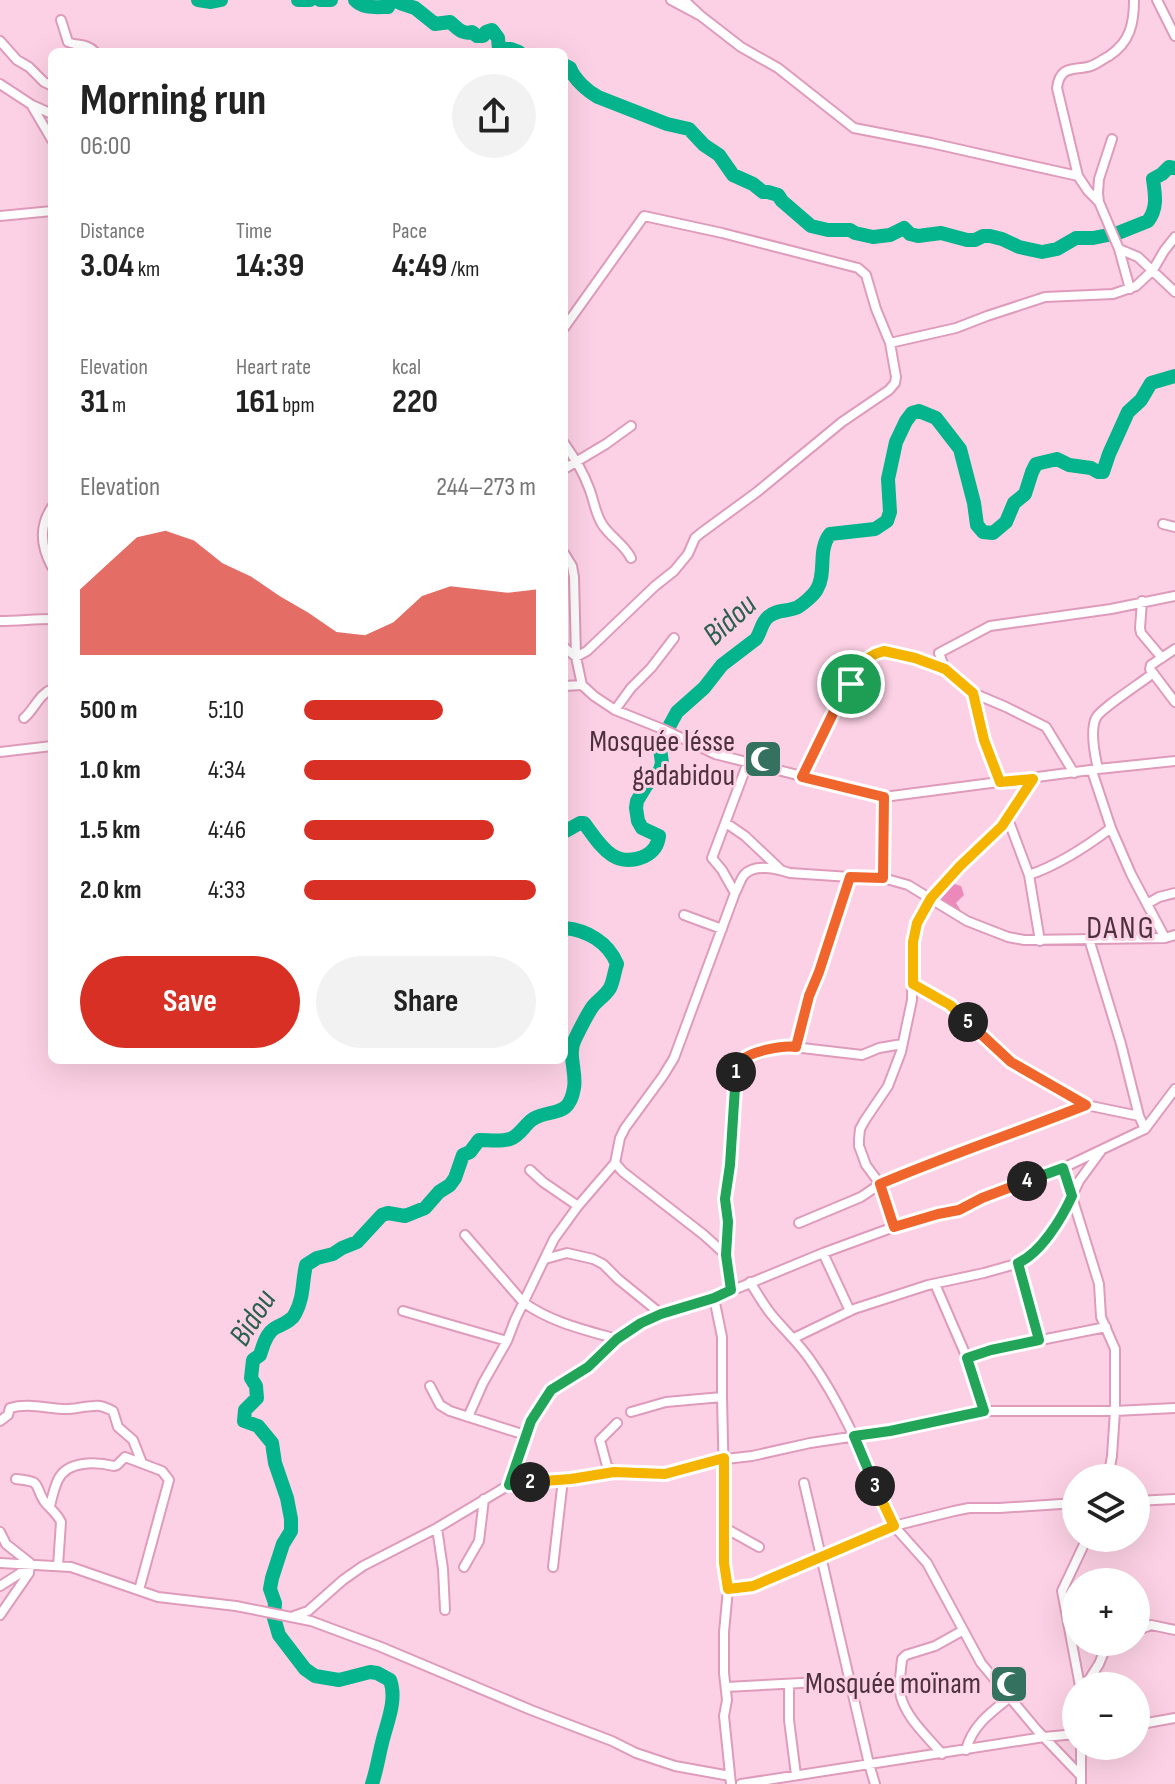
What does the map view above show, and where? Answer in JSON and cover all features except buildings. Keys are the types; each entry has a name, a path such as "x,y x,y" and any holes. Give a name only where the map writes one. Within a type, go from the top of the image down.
{"street":[{"path":"671,0 701,16"},
{"path":"684,0 741,47 778,68 854,128 1078,176"},
{"path":"1130,289 1119,249 1099,202 1078,176 1057,88 1065,72 1094,65 1125,43 1134,19 1134,0"},
{"path":"1157,0 1172,22 1175,36"},
{"path":"61,20 68,42 89,48"},
{"path":"0,41 17,60 48,84"},
{"path":"0,84 48,112"},
{"path":"32,105 48,134"},
{"path":"1099,202 1099,179 1112,139"},
{"path":"0,216 48,211"},
{"path":"568,322 644,216 858,268 866,275 890,343 896,377 889,390 842,422 695,538 688,554 674,571 591,648 576,657"},
{"path":"890,343 956,328 1045,297 1113,294 1130,289 1144,281 1175,237"},
{"path":"1119,249 1132,253 1175,292"},
{"path":"568,467 631,426"},
{"path":"568,449 587,480 601,521 631,558"},
{"path":"48,514 43,537 48,558"},
{"path":"1163,524 1175,527"},
{"path":"568,560 574,577 576,657 582,685 615,710 715,754 884,797 1175,761"},
{"path":"945,669 939,653 990,626 1111,609 1175,596"},
{"path":"1142,601 1141,633 1162,658"},
{"path":"0,621 48,619"},
{"path":"615,710 674,638"},
{"path":"1175,649 1151,665 1150,669 1175,702"},
{"path":"568,650 576,657"},
{"path":"802,777 841,697 850,686 855,670 875,654 888,651 945,669 973,693 1046,727 1074,773"},
{"path":"1152,674 1098,714 1094,725 1095,770 1111,828 1165,938"},
{"path":"568,686 582,685"},
{"path":"24,718 48,691"},
{"path":"973,693 984,740 1000,782"},
{"path":"0,752 48,746"},
{"path":"735,893 712,858 748,762"},
{"path":"894,1227 880,1184 866,1165 859,1139 860,1129 888,1086 902,1044 912,1000 913,942 917,923 931,898 1008,819 1033,779"},
{"path":"883,878 884,797"},
{"path":"1008,819 1029,875 1040,941"},
{"path":"726,823 745,836 781,870"},
{"path":"1029,875 1061,861 1111,828"},
{"path":"468,1417 554,1239 615,1163 625,1128 674,1058 735,893 748,871 761,868 790,873 883,878 908,885 967,921 1024,940 1165,938 1175,935"},
{"path":"796,1047 809,996 850,877"},
{"path":"1147,904 1175,893"},
{"path":"684,915 722,929"},
{"path":"1089,939 1145,1129"},
{"path":"913,984 950,1005 1011,1062 1086,1105 1139,1116"},
{"path":"731,1290 726,1255 728,1222 725,1192 738,1064 743,1059 788,1046 862,1055 902,1044"},
{"path":"509,1485 531,1421 551,1390 588,1367 617,1339 641,1323 714,1298 894,1227 959,1210 982,1198 1063,1168 1145,1129 1174,1093"},
{"path":"799,1223 939,1159 1086,1105"},
{"path":"794,1338 850,1311 935,1284 1018,1263 1031,1255 1065,1211 1086,1171 1103,1148"},
{"path":"615,1163 726,1255"},
{"path":"1063,1168 1099,1284 1101,1317 1115,1349 1115,1411 1109,1464"},
{"path":"530,1170 578,1206"},
{"path":"465,1235 523,1302 535,1311 617,1339"},
{"path":"545,1259 567,1253 593,1259 603,1264 661,1314"},
{"path":"823,1253 850,1311"},
{"path":"1018,1263 1039,1340"},
{"path":"750,1282 770,1313 812,1361 854,1436 894,1526 927,1563 978,1659 1081,1780"},
{"path":"935,1284 967,1358 984,1411"},
{"path":"0,1563 80,1569 166,1599 294,1616 371,1643 636,1753 730,1780 724,1716 727,1700 724,1657 728,1589 724,1563 722,1337 714,1298"},
{"path":"403,1311 507,1341"},
{"path":"967,1358 991,1350 1106,1327"},
{"path":"430,1386 440,1405 525,1435"},
{"path":"631,1412 689,1398 722,1397"},
{"path":"0,1421 8,1415 10,1408 16,1406 64,1409 103,1407 113,1411 118,1427 133,1440 142,1463"},
{"path":"294,1616 308,1611 363,1566 437,1528 509,1485 614,1472 665,1474 724,1458 752,1456 984,1411 1175,1408"},
{"path":"614,1472 607,1466 600,1440 617,1423"},
{"path":"50,1506 58,1479 71,1469 92,1463 117,1465 125,1457 162,1471 169,1480 139,1590"},
{"path":"16,1479 37,1484 46,1503 59,1516 58,1566"},
{"path":"553,1567 563,1479"},
{"path":"804,1483 875,1784"},
{"path":"464,1567 479,1541 484,1499"},
{"path":"1150,1500 1175,1499"},
{"path":"728,1589 753,1586 894,1526 969,1508 1062,1504"},
{"path":"437,1528 445,1610"},
{"path":"725,1528 759,1547"},
{"path":"0,1532 6,1544 30,1564"},
{"path":"1080,1552 1062,1591 1080,1672"},
{"path":"0,1586 30,1564"},
{"path":"0,1615 29,1573 30,1564"},
{"path":"1150,1625 1175,1630"},
{"path":"942,1754 904,1704 901,1695 902,1659 962,1631"},
{"path":"726,1687 821,1682 852,1689"},
{"path":"789,1684 790,1729 796,1775"},
{"path":"966,1750 976,1727 1009,1698"},
{"path":"1150,1722 1175,1718"},
{"path":"741,1784 1062,1735"},
{"path":"810,1773 812,1784"}],"shaded area":[{"path":"951,883 961,886 964,895 956,903 961,911 956,913 950,905 940,903 935,898"}],"waterway":[{"path":"198,0 221,0"},
{"path":"298,0 310,0"},
{"path":"320,0 331,0"},
{"path":"355,0 366,6 379,7 388,7 391,0"},
{"path":"396,0 415,8 435,24 450,22 462,31 477,36 492,30 498,38 499,48"},
{"path":"568,67 581,84 598,97 667,124 689,129 719,155 733,175 763,192 778,195 811,226 828,230 850,230 873,237 890,235 904,228 918,236 941,233 967,240 990,236 1042,252 1057,249 1076,238 1118,233 1148,221 1155,206 1153,179 1169,167 1175,168"},
{"name":"Bidou","path":"568,830 584,823 608,853 624,860 645,856 653,850 659,836 642,828 638,821 637,801 660,770 660,749 677,712 704,688 722,665 756,639 768,617 798,607 813,594 820,582 824,547 830,534 875,529 887,521 890,512 888,479 896,442 912,413 919,411 936,418 960,449 977,525 983,532 993,533 1006,522 1014,503 1025,494 1036,464 1057,459 1069,465 1103,472 1128,412 1141,400 1151,383 1175,376"},
{"name":"Bidou","path":"372,1784 391,1710 393,1695 390,1680 370,1672 339,1680 315,1676 305,1669 279,1635 274,1618 275,1603 270,1589 283,1544 291,1531 291,1519 272,1443 258,1426 244,1421 245,1410 257,1398 256,1386 251,1378 253,1360 260,1355 269,1333 295,1314 306,1265 357,1242 382,1215 405,1216 425,1208 450,1185 463,1155 470,1152 479,1140 510,1139 533,1119 564,1109 568,1104 575,1082 573,1045 590,1010 610,988 617,964 608,949 596,938 568,929"}],"place":[{"name":"Mosquée lésse gadabidou","path":"763,759"},
{"name":"Mosquée moïnam","path":"1009,1684"}],"district":[{"name":"DANG","path":"1121,928"}],"route":[{"path":"884,651 945,669 973,693 984,740 1000,782 1033,779 1002,826 931,898 917,923 913,942 913,984 950,1005 1011,1062 1086,1105 880,1184 894,1227 951,1213 1063,1168 1072,1196 1065,1211 1031,1255 1018,1263 1039,1340 967,1358 984,1411 854,1436 894,1526 753,1586 728,1589 724,1563 724,1458 665,1474 614,1472 509,1485 531,1421 551,1390 588,1367 617,1339 641,1323 731,1290 726,1255 728,1222 725,1192 738,1064 743,1059 772,1049 796,1047 809,996 850,877 883,878 884,797 802,777 841,697 851,684 860,663 884,651"}]}
